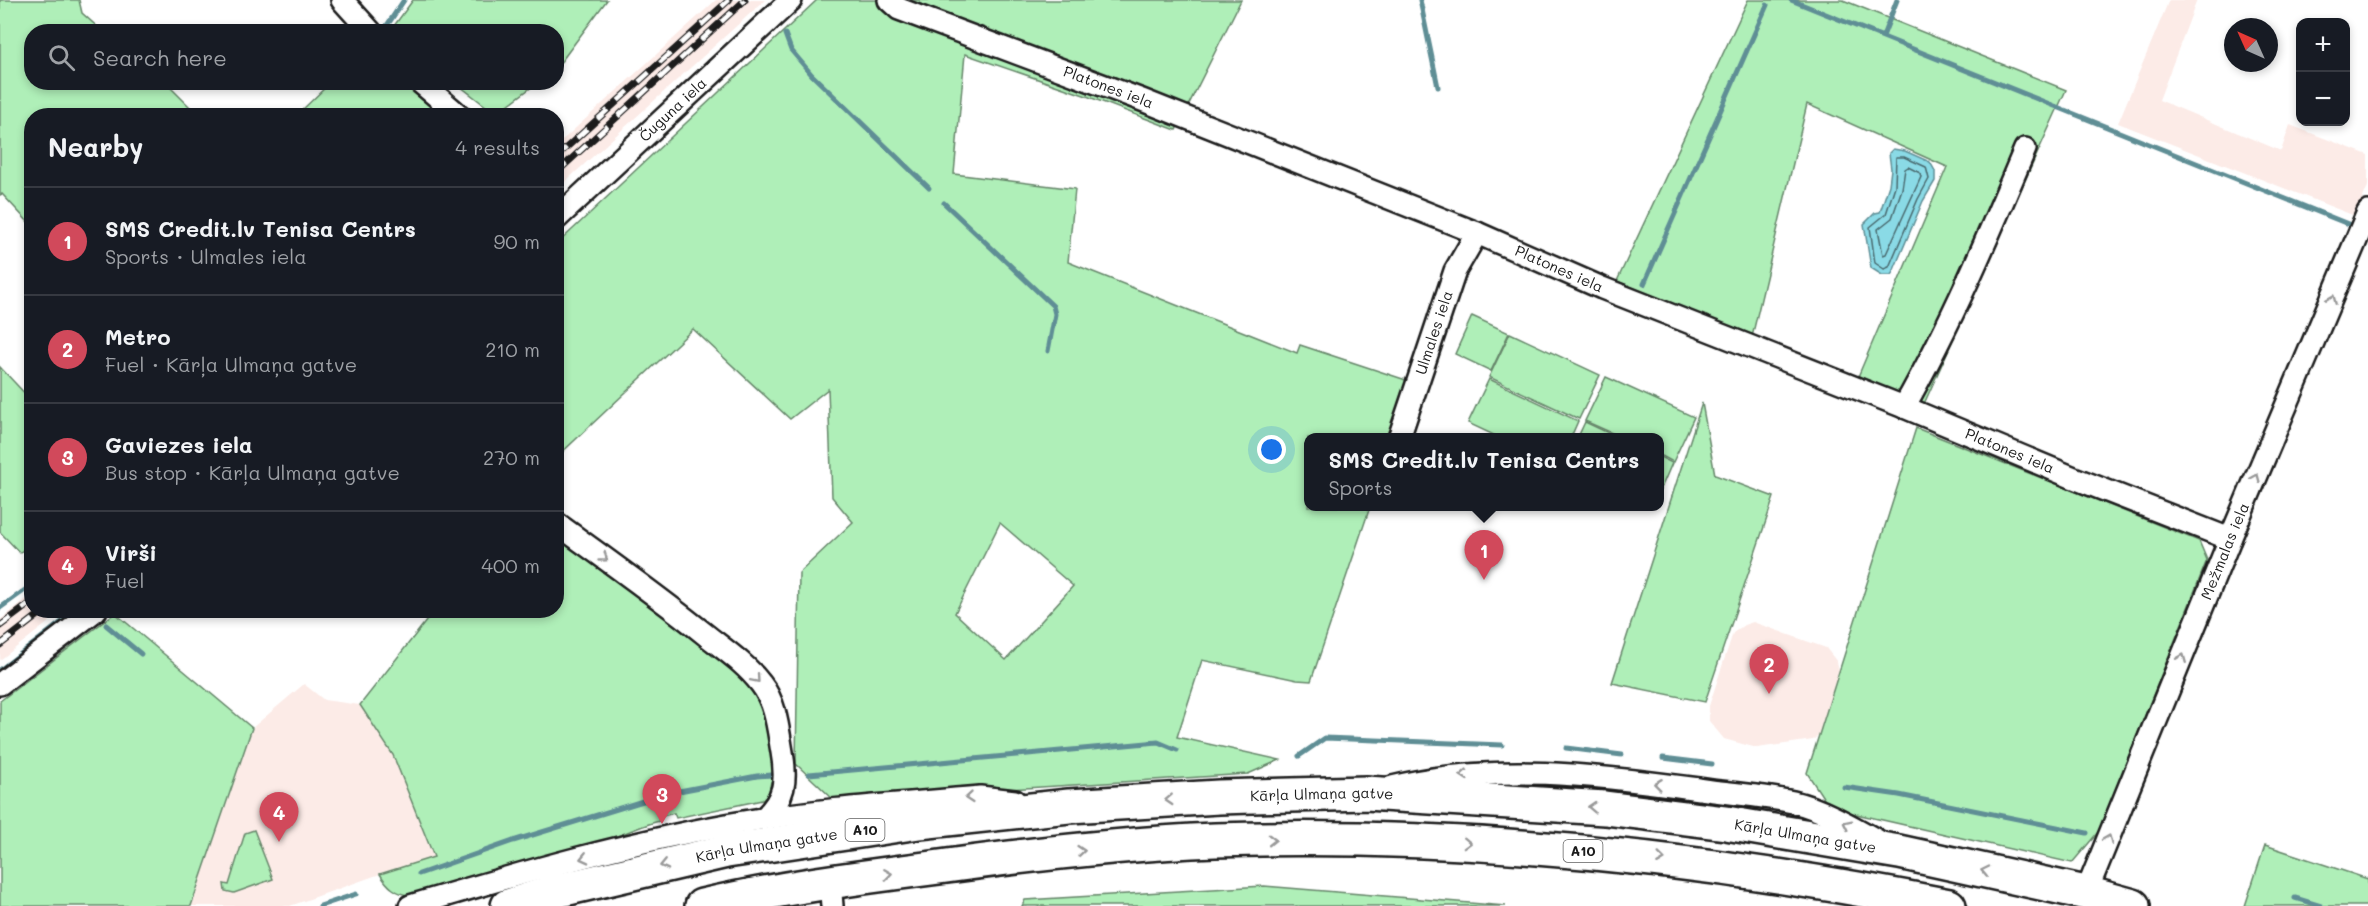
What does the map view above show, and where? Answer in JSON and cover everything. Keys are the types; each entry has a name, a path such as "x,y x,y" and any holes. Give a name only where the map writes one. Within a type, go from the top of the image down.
{"highway":[{"name":"Kārļa Ulmaņa gatve","path":"508,906 567,889 727,851 919,822 1069,806 1219,797 1366,793 1605,808 1725,823 1899,852 2086,893 2133,906"},
{"name":"A10","path":"702,906 755,894 831,894 1021,856 1213,840 1338,839 1474,843 1615,854 1729,868 1949,906"}],"street":[{"path":"342,0 364,24"},
{"name":"Čuguna iela","path":"564,212 792,0"},
{"name":"Platones iela","path":"889,0 899,9 1142,100 1477,233 1602,288 1904,406 2074,478 2230,539"},
{"path":"429,90 451,108"},
{"path":"1904,406 1937,348 2025,149"},
{"name":"Mežmalas iela","path":"2086,893 2230,539 2368,212"},
{"name":"Ulmales iela","path":"1401,433 1455,271 1477,233"},
{"path":"564,529 677,611 740,663 761,684 776,714 785,769 785,784 776,807 764,818"},
{"path":"0,684 86,618"},
{"path":"410,906 530,870 688,833 764,818 980,797 1069,806"}],"shaded area":[{"path":"716,0 765,0 564,183 564,139"},
{"path":"2169,0 2197,0 2159,100 2281,151 2290,125 2368,155 2368,186 2355,216 2118,123"},
{"path":"24,601 24,618 54,618 0,660 0,620"},
{"path":"1753,622 1826,648 1837,662 1839,670 1819,735 1813,740 1757,748 1724,739 1709,721 1709,706 1733,633"},
{"path":"304,684 324,700 360,705 393,755 434,858 380,874 290,906 191,906 252,728"}],"green space":[{"path":"0,0 79,0 82,13 94,24 24,24 24,90 173,90 191,108 24,108 24,218 2,194 0,195"},
{"path":"413,0 607,0 564,58 564,24 395,24"},
{"path":"817,0 1241,0 1176,130 965,54 954,174 1075,189 1068,262 1297,353 1300,345 1412,382 1394,433 1304,433 1304,511 1369,511 1311,681 1202,660 1177,737 1280,760 1248,774 834,800 796,764 799,573 853,522 832,497 828,389 790,419 693,329 564,450 564,237","holes":["1000,523 1073,586 1006,660 955,613"]},
{"path":"1748,0 1843,0 2066,90 1923,406 1857,379 1947,167 1807,104 1752,337 1617,281"},
{"path":"323,90 419,90 438,108 304,108"},
{"path":"465,90 528,90 504,108 488,108"},
{"path":"1472,316 1509,333 1491,371 1455,354"},
{"path":"1510,333 1600,375 1579,419 1489,377"},
{"path":"0,367 24,393 24,549 20,553 0,532"},
{"path":"1606,377 1694,417 1673,462 1664,457 1664,433 1612,433 1585,421"},
{"path":"1489,379 1578,421 1573,433 1489,433 1468,423"},
{"path":"1702,403 1715,475 1774,497 1705,702 1612,683"},
{"path":"1585,422 1608,433 1580,433"},
{"path":"1916,428 2199,541 2207,560 2099,831 2072,863 1830,808 1807,773"},
{"path":"1664,459 1672,463 1664,482"},
{"path":"564,541 740,668 761,699 775,758 777,781 771,782 768,795 762,800 676,818 674,813 659,817 659,821 605,841 411,896 396,891 380,874 434,857 393,755 360,705 428,618 564,618"},
{"path":"108,618 121,618 252,728 191,906 0,906 0,701"},
{"path":"254,830 273,879 234,893 225,891 224,884 229,885 245,833"},
{"path":"2265,845 2368,879 2368,906 2245,906"},
{"path":"1264,886 1506,906 1022,906 1025,900"}],"water":[{"path":"1893,149 1905,151 1930,162 1935,171 1935,181 1923,201 1893,272 1891,275 1882,275 1871,268 1864,224 1875,213 1880,212 1889,185 1891,169 1889,153"}],"waterway":[{"path":"388,24 404,0"},
{"path":"1420,0 1438,87"},
{"path":"1791,0 2353,226"},
{"path":"1883,36 1897,0"},
{"path":"1644,284 1767,5"},
{"path":"785,34 791,50 812,75 929,188"},
{"path":"944,203 1053,306 1055,314 1048,351"},
{"path":"0,608 24,591"},
{"path":"0,670 67,618"},
{"path":"106,625 141,654"},
{"path":"1299,756 1325,738 1502,745"},
{"path":"809,774 1158,742 1177,750"},
{"path":"1566,748 1622,755"},
{"path":"1663,758 1712,764"},
{"path":"419,874 513,841 669,793 772,775"},
{"path":"1844,787 1899,795 2087,833"},
{"path":"320,906 356,894"},
{"path":"2295,898 2321,906"}],"railway":[{"path":"564,150 729,0"},
{"path":"564,166 745,0"},
{"path":"0,626 24,608"},
{"path":"0,645 35,618"}],"place":[{"name":"SMS Credit.lv Tenisa Centrs","path":"1484,580"},
{"name":"Metro","path":"1769,694"},
{"name":"Gaviezes iela","path":"662,824"},
{"name":"Virši","path":"279,842"}]}
